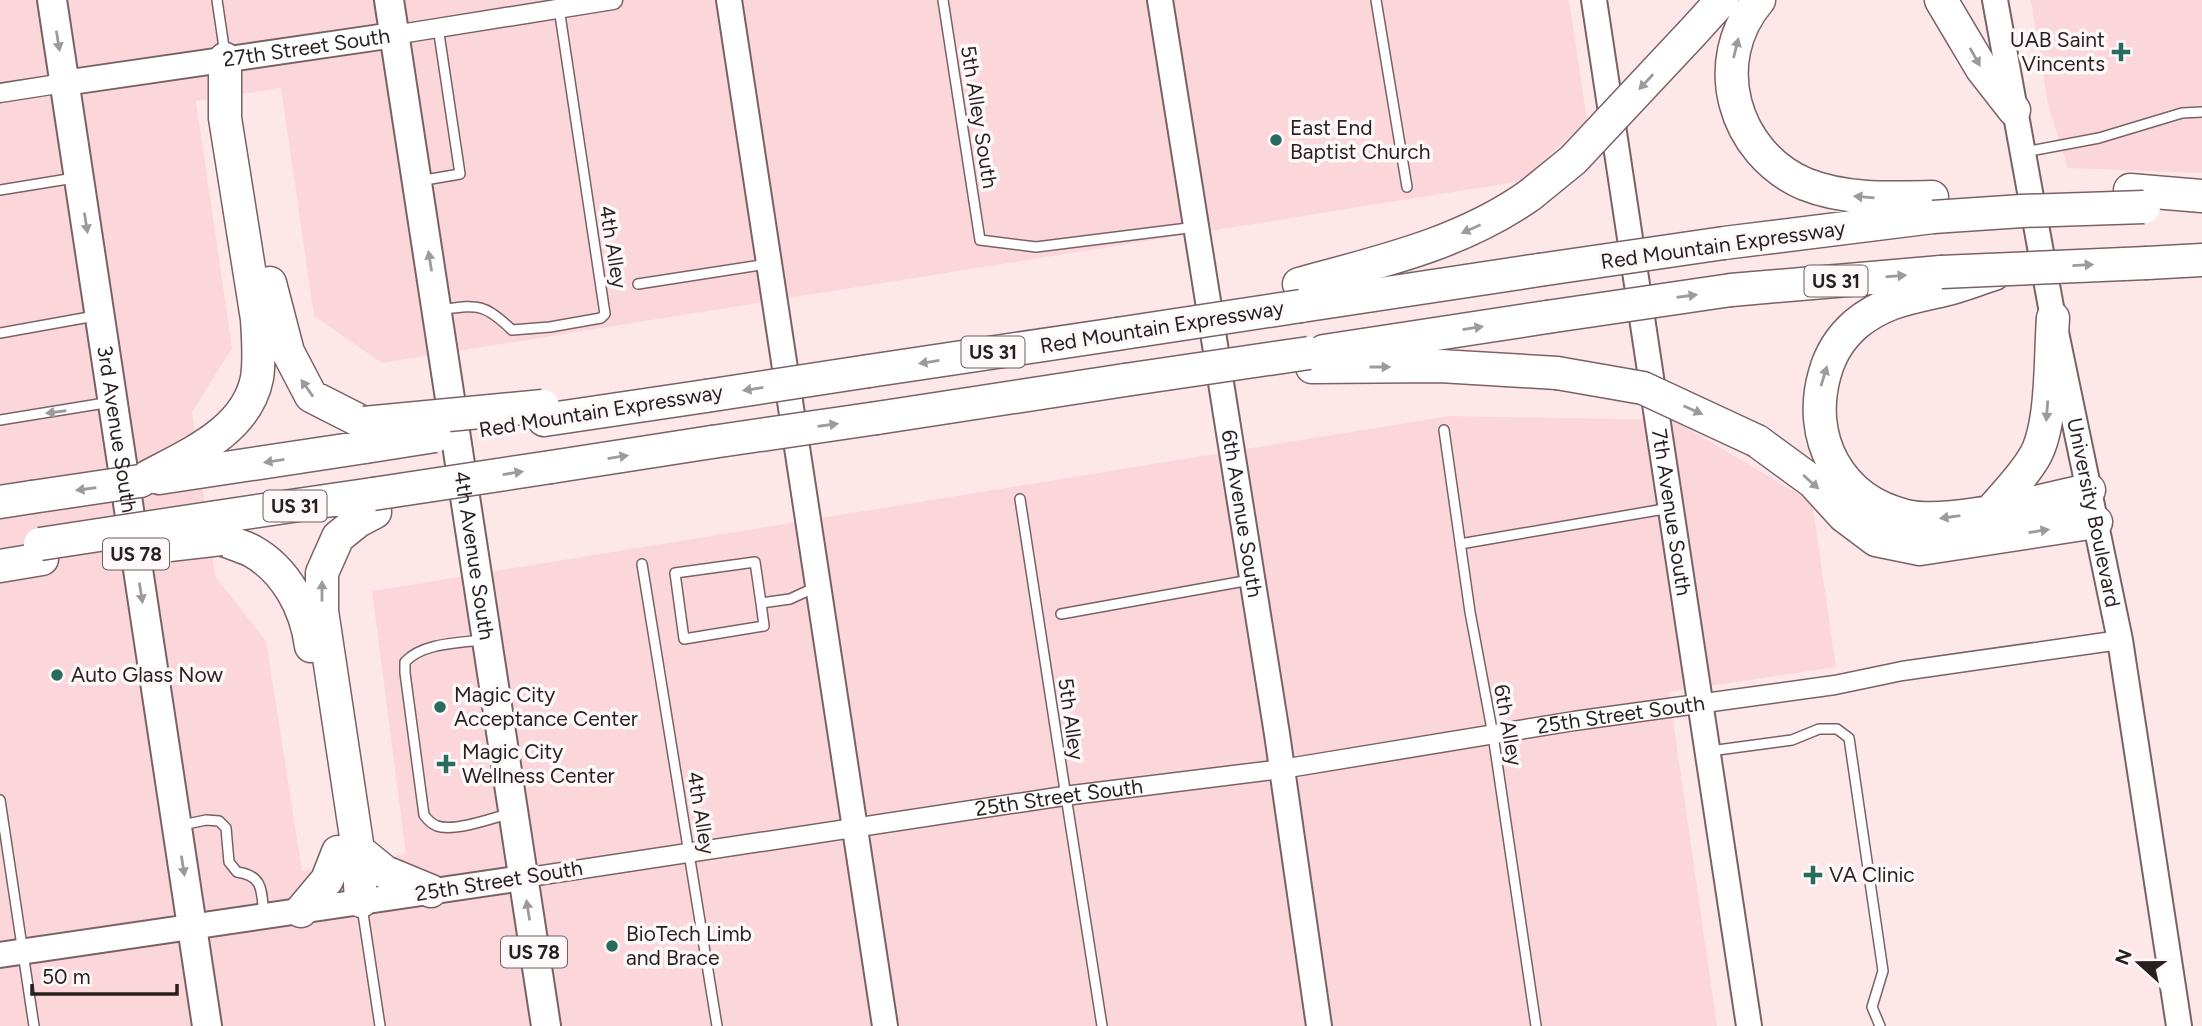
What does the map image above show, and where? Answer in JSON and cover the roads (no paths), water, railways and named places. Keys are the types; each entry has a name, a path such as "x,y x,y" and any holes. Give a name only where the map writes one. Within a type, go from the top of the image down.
{"highway":[{"path":"1300,295 1430,247 1490,220 1530,195 1573,160 1722,0"},
{"path":"1759,0 1740,33 1733,52 1732,94 1739,117 1762,153 1793,178 1825,190 1933,207 2202,196"},
{"path":"1941,0 1982,69 2014,110"},
{"path":"225,59 246,121 270,287 288,352 311,396 365,435"},
{"path":"0,502 140,481 210,456 249,401 257,378 259,347 257,319 225,118 225,59"},
{"path":"2137,199 2202,209"},
{"name":"Red Mountain Expressway","path":"365,435 706,396 1178,325 1300,295 1539,270 1724,243 1933,207"},
{"name":"US 31","path":"219,528 374,503 465,480 1037,394 1070,402 1126,387 1310,360 1547,317 1731,290 1943,281 2012,268 2202,260"},
{"path":"1943,281 1870,314 1853,326 1839,343 1828,364 1820,389 1818,409 1830,460 1845,481 1864,500 1908,516 1936,519 1990,511 2089,490"},
{"path":"1990,511 2021,477 2036,454 2046,427 2053,318"},
{"path":"1310,360 1558,373 1643,388 1757,441 1813,482 1844,516 1876,540 1920,549 2096,522"},
{"name":"US 31","path":"210,456 365,435"},
{"path":"353,902 321,611 322,573 338,537 358,521 374,503"},
{"path":"0,550 41,552 219,528 279,572 297,599 310,635 348,851 301,911"},
{"path":"0,566 41,552"},
{"path":"348,851 385,872 431,891"}],"main road":[{"name":"3rd Avenue South","path":"52,0 207,1026"},
{"name":"4th Avenue South","path":"389,0 546,1026"}],"street":[{"name":"27th Street South","path":"0,93 394,35 559,4 613,0"},
{"path":"729,0 884,1026"},
{"name":"6th Avenue South","path":"1160,0 1282,769 1319,1026"},
{"name":"7th Avenue South","path":"1594,0 1749,1026"},
{"name":"University Boulevard","path":"1995,0 2053,318 2120,640 2179,1026"},
{"name":"25th Street South","path":"11,953 1064,796 1282,769 1574,721 1702,705 1835,685 1902,671 2120,640"}],"lane":[{"path":"217,0 225,59"},
{"name":"5th Alley South","path":"943,0 980,240 1037,247 1196,227"},
{"path":"1376,0 1407,187"},
{"name":"4th Alley","path":"438,311 476,305 496,315 512,330 550,327 601,318 605,314 559,4"},
{"path":"417,181 460,174 438,27"},
{"path":"2024,152 2099,138 2182,113 2202,112"},
{"path":"0,190 79,178"},
{"path":"638,284 769,264"},
{"path":"0,333 100,316"},
{"path":"0,420 113,402"},
{"name":"6th Alley","path":"1444,430 1536,1026"},
{"name":"5th Alley","path":"1020,499 1055,718 1064,796 1102,1026"},
{"path":"1460,544 1672,508"},
{"path":"755,562 761,603 764,626 684,639 675,573 755,562"},
{"name":"4th Alley","path":"642,564 716,1026"},
{"path":"1061,614 1252,580"},
{"path":"761,603 790,598 818,587"},
{"path":"487,639 430,649 414,654 405,662 424,815 438,827 481,822 513,813"},
{"path":"1709,751 1792,740 1819,729 1837,729 1849,738 1884,971 1872,1007 1880,1026"},
{"path":"0,800 11,953 34,1026"},
{"path":"177,825 206,820 219,821 226,828 229,862 237,872 250,874 258,882 264,916"},
{"path":"353,902 380,1026"}],"place":[{"name":"UAB Saint Vincents","path":"2121,52"},
{"name":"East End Baptist Church","path":"1276,140"},
{"name":"Auto Glass Now","path":"57,675"},
{"name":"Magic City Acceptance Center","path":"440,707"},
{"name":"Magic City Wellness Center","path":"446,764"},
{"name":"VA Clinic","path":"1813,875"},
{"name":"BioTech Limb and Brace","path":"612,946"}]}
